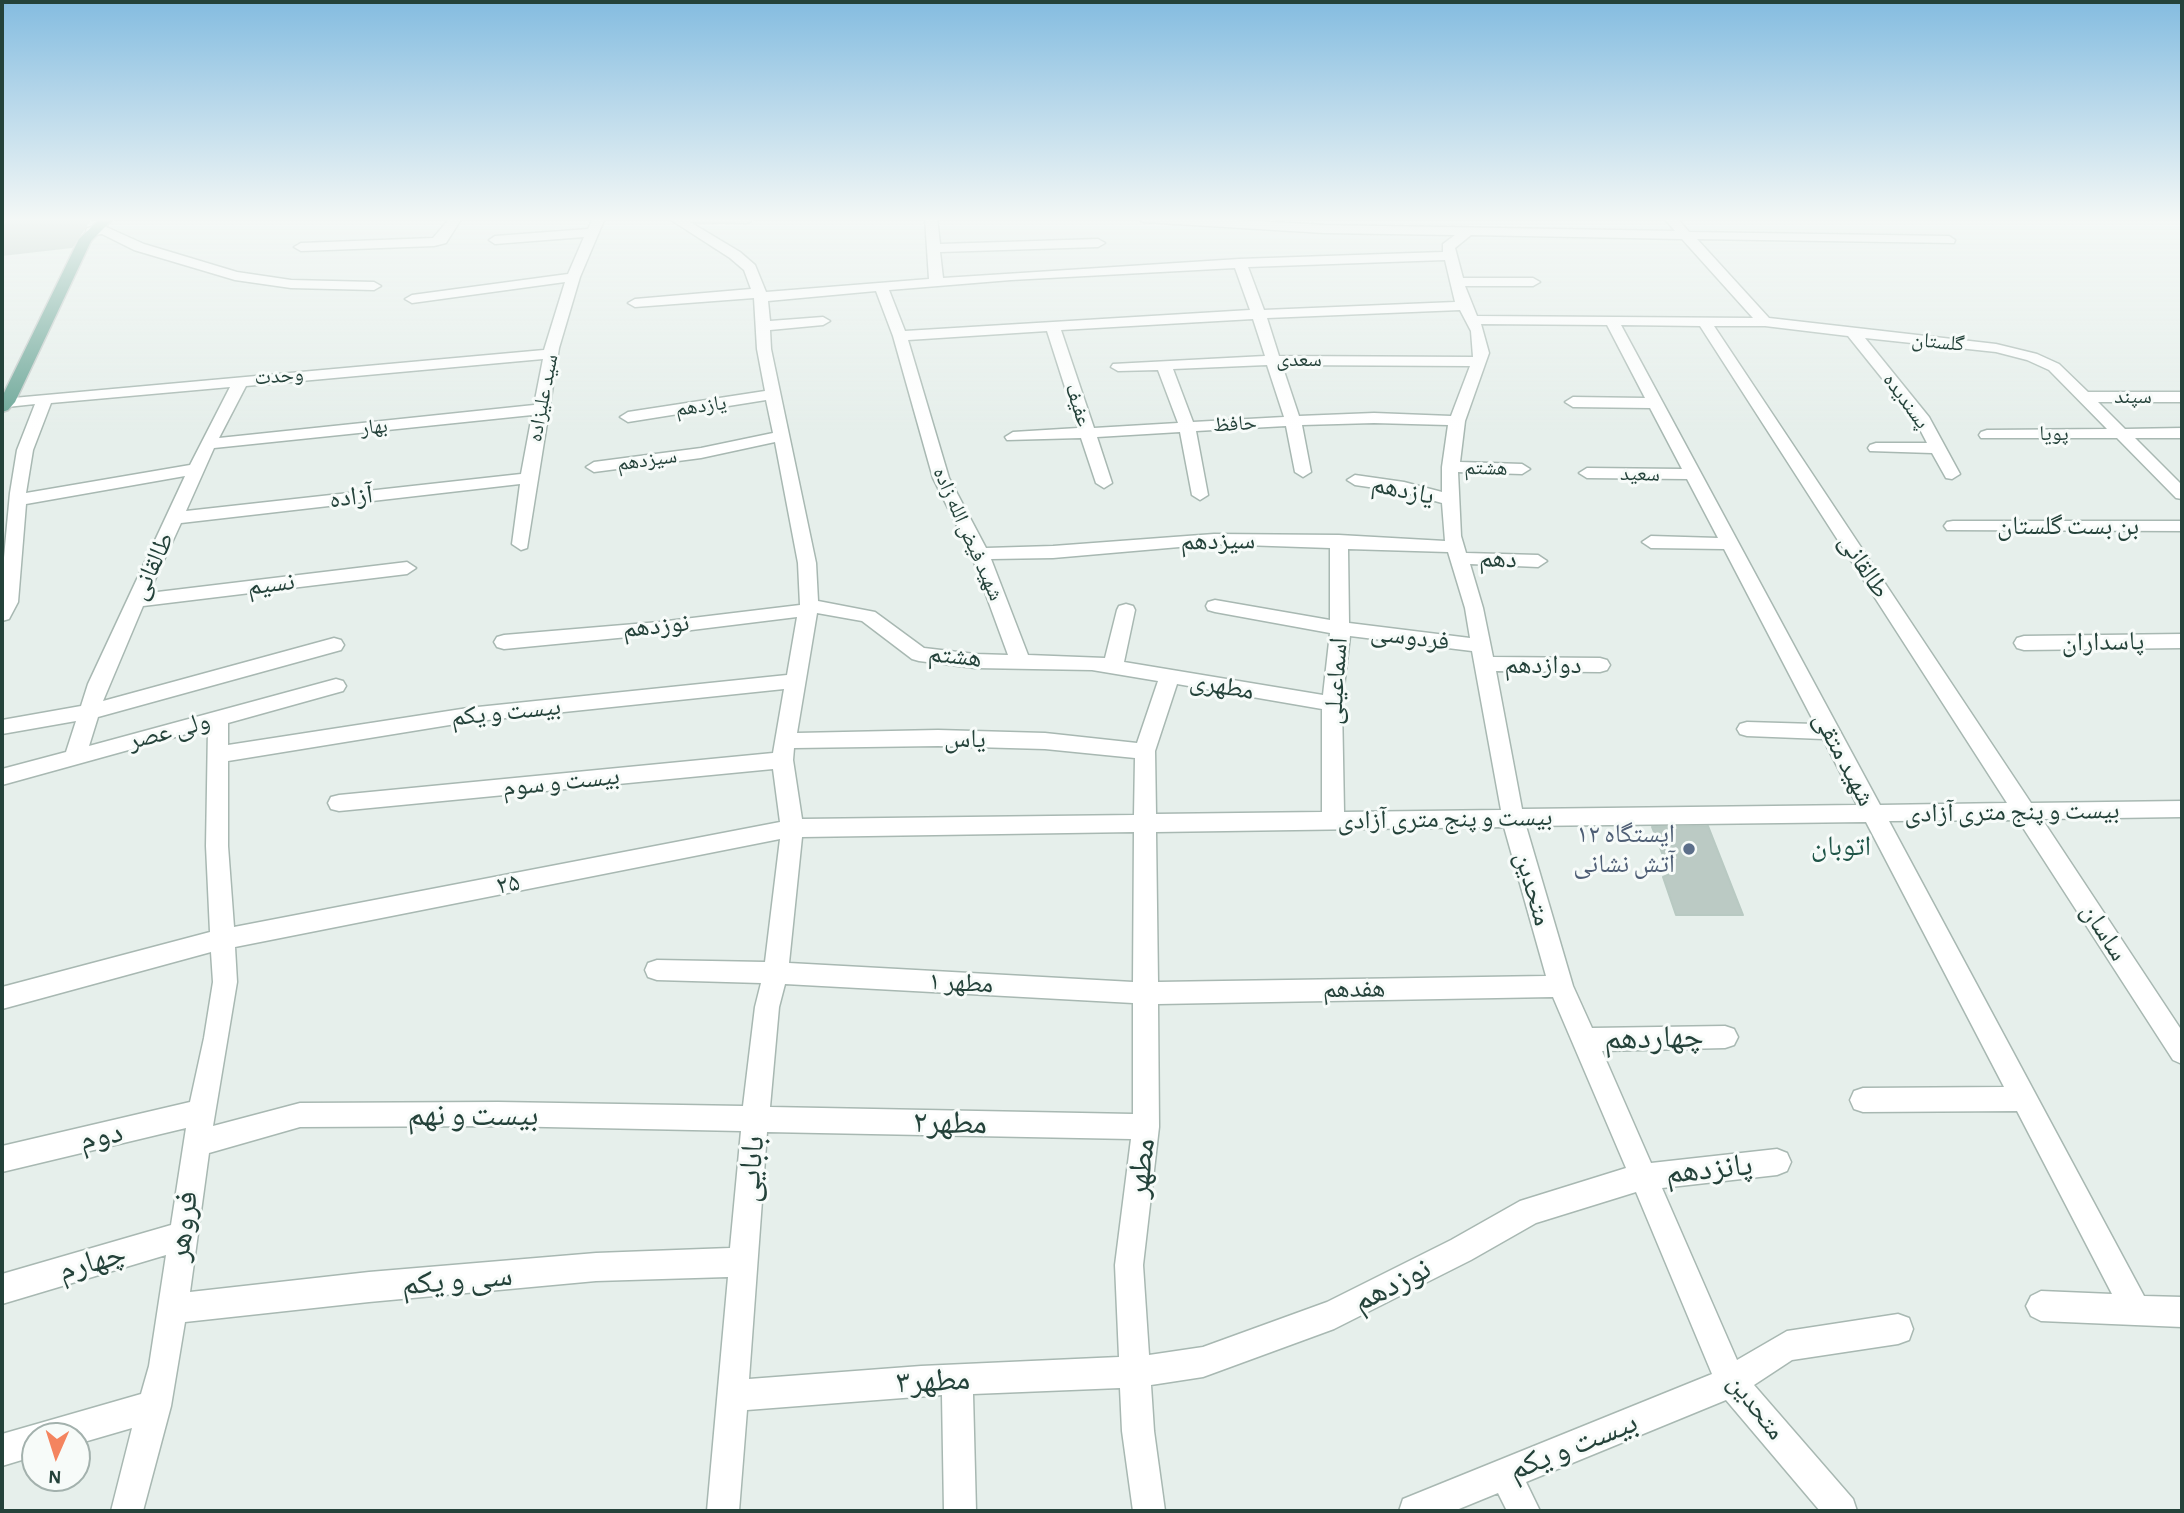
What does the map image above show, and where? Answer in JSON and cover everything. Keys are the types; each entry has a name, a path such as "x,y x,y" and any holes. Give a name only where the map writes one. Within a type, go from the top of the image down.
{"main road":[{"path":"6,397 64,289"}],"street":[{"path":"412,299 488,289"},
{"name":"سید علیزاده","path":"522,544 529,478 541,409 552,354 570,289"},
{"path":"758,289 760,295"},
{"path":"635,303 857,289"},
{"name":"شهید فیض الله زاده","path":"882,289 900,336 941,478 980,554 1020,660"},
{"path":"1250,289 1293,421 1303,472"},
{"name":"متحدین","path":"1459,289 1478,331 1482,353 1457,421 1450,467 1452,536 1474,608 1513,818 1561,986 1731,1381 1841,1511"},
{"path":"1735,289 1765,322"},
{"name":"بابایی","path":"723,1511 755,1119 767,1007 776,973 792,828 783,751 808,607 807,563 773,394 760,295"},
{"name":"گلستان","path":"900,336 1258,314 1468,313 1765,322 1996,348 2054,366 2182,494"},
{"name":"شهید متقی","path":"1611,319 2136,1310"},
{"name":"طالقانی","path":"1703,320 2025,811"},
{"path":"762,326 823,321"},
{"name":"عفیف","path":"1052,326 1104,483"},
{"name":"پسندیده","path":"1853,332 1921,417 1952,474"},
{"name":"وحدت","path":"6,397 45,398 552,354"},
{"name":"سعدی","path":"1118,367 1272,360 1479,362"},
{"path":"1164,365 1186,426 1200,495"},
{"name":"طالقانی","path":"75,757 97,684 196,469 241,380"},
{"name":"یازدهم","path":"628,416 773,394"},
{"name":"سپند","path":"2084,397 2182,397"},
{"path":"2,615 9,602 25,450 45,398"},
{"path":"1573,402 1655,403"},
{"name":"بهار","path":"208,444 541,409"},
{"name":"حافظ","path":"1013,438 1293,421 1374,418 1457,421"},
{"name":"پویا","path":"1987,435 2182,433"},
{"name":"سیزدهم","path":"594,467 701,453 782,436"},
{"path":"1875,448 1937,448"},
{"name":"هشتم","path":"1450,467 1522,469"},
{"path":"18,500 196,469"},
{"name":"سعید","path":"1587,473 1693,474"},
{"name":"آزاده","path":"174,517 529,478"},
{"name":"یازدهم","path":"1355,480 1404,486 1451,500"},
{"name":"بن بست گلستان","path":"1953,526 2182,526"},
{"name":"سیزدهم","path":"980,554 1053,552 1214,539 1339,541 1457,552"},
{"name":"اسماعیلی","path":"1333,821 1332,704 1340,628 1339,541"},
{"path":"1651,542 1730,544"},
{"name":"دهم","path":"1457,552 1538,561"},
{"name":"نسیم","path":"135,601 407,568"},
{"name":"فردوسی","path":"1216,606 1483,655"},
{"name":"هشتم","path":"808,607 868,616 919,654 975,660 1020,660 1114,667"},
{"name":"نوزدهم","path":"504,642 659,628 808,607"},
{"path":"1114,667 1126,610"},
{"name":"پاسداران","path":"2024,643 2182,641"},
{"path":"2,727 88,712 334,645"},
{"name":"دوازدهم","path":"1483,655 1601,665"},
{"name":"مطهری","path":"1114,667 1332,704"},
{"name":"مطهر","path":"1149,1511 1138,1431 1129,1265 1146,1127 1147,993 1143,823 1145,751 1169,677"},
{"name":"بیست و یکم","path":"218,755 468,715 795,681"},
{"name":"ولی عصر","path":"2,776 337,686"},
{"name":"فروهر","path":"127,1511 155,1406 201,1112 217,1038 225,982 217,846 218,718"},
{"path":"1747,729 1830,732"},
{"name":"یاس","path":"783,751 938,738 1045,741 1145,751"},
{"name":"بیست و سوم","path":"339,803 783,751"},
{"name":"بیست و پنج متری آزادی","path":"792,828 2182,809"},
{"name":"ساسان","path":"2025,811 2182,1052"},
{"name":"۲۵","path":"223,939 792,828"},
{"path":"2,998 223,939"},
{"name":"مطهر ۱","path":"657,971 776,973 1147,993"},
{"name":"هفدهم","path":"1147,993 1561,986"},
{"name":"چهاردهم","path":"1584,1040 1725,1037"},
{"path":"1863,1100 2024,1099"},
{"name":"دوم","path":"2,1159 201,1112"},
{"name":"بیست و نهم","path":"196,1144 300,1115 498,1114 755,1119"},
{"name":"مطهر۲","path":"755,1119 1146,1127"},
{"name":"پانزدهم","path":"1641,1177 1777,1161"},
{"name":"نوزدهم","path":"1134,1372 1203,1362 1334,1314 1461,1250 1530,1211 1641,1177"},
{"name":"چهارم","path":"2,1289 182,1236"},
{"name":"سی و یکم","path":"172,1309 369,1287 596,1267 743,1262"},
{"path":"2041,1306 2182,1312"},
{"name":"بیست و یکم","path":"1415,1511 1731,1381 1787,1346 1898,1329"},
{"name":"مطهر۳","path":"732,1396 957,1380 1134,1372"},
{"path":"957,1380 960,1511"},
{"path":"91,1424 155,1406"},
{"path":"2,1450 21,1444"},
{"path":"1505,1474 1524,1511"}],"building":[{"name":"ایستگاه ۱۲ آتش نشانی","path":"1708,826 1743,915 1676,915 1663,877 1670,874 1652,827"}],"place":[{"name":"ایستگاه ۱۲ آتش نشانی","path":"1689,849"}],"district":[{"name":"اتوبان","path":"1841,847"}]}
